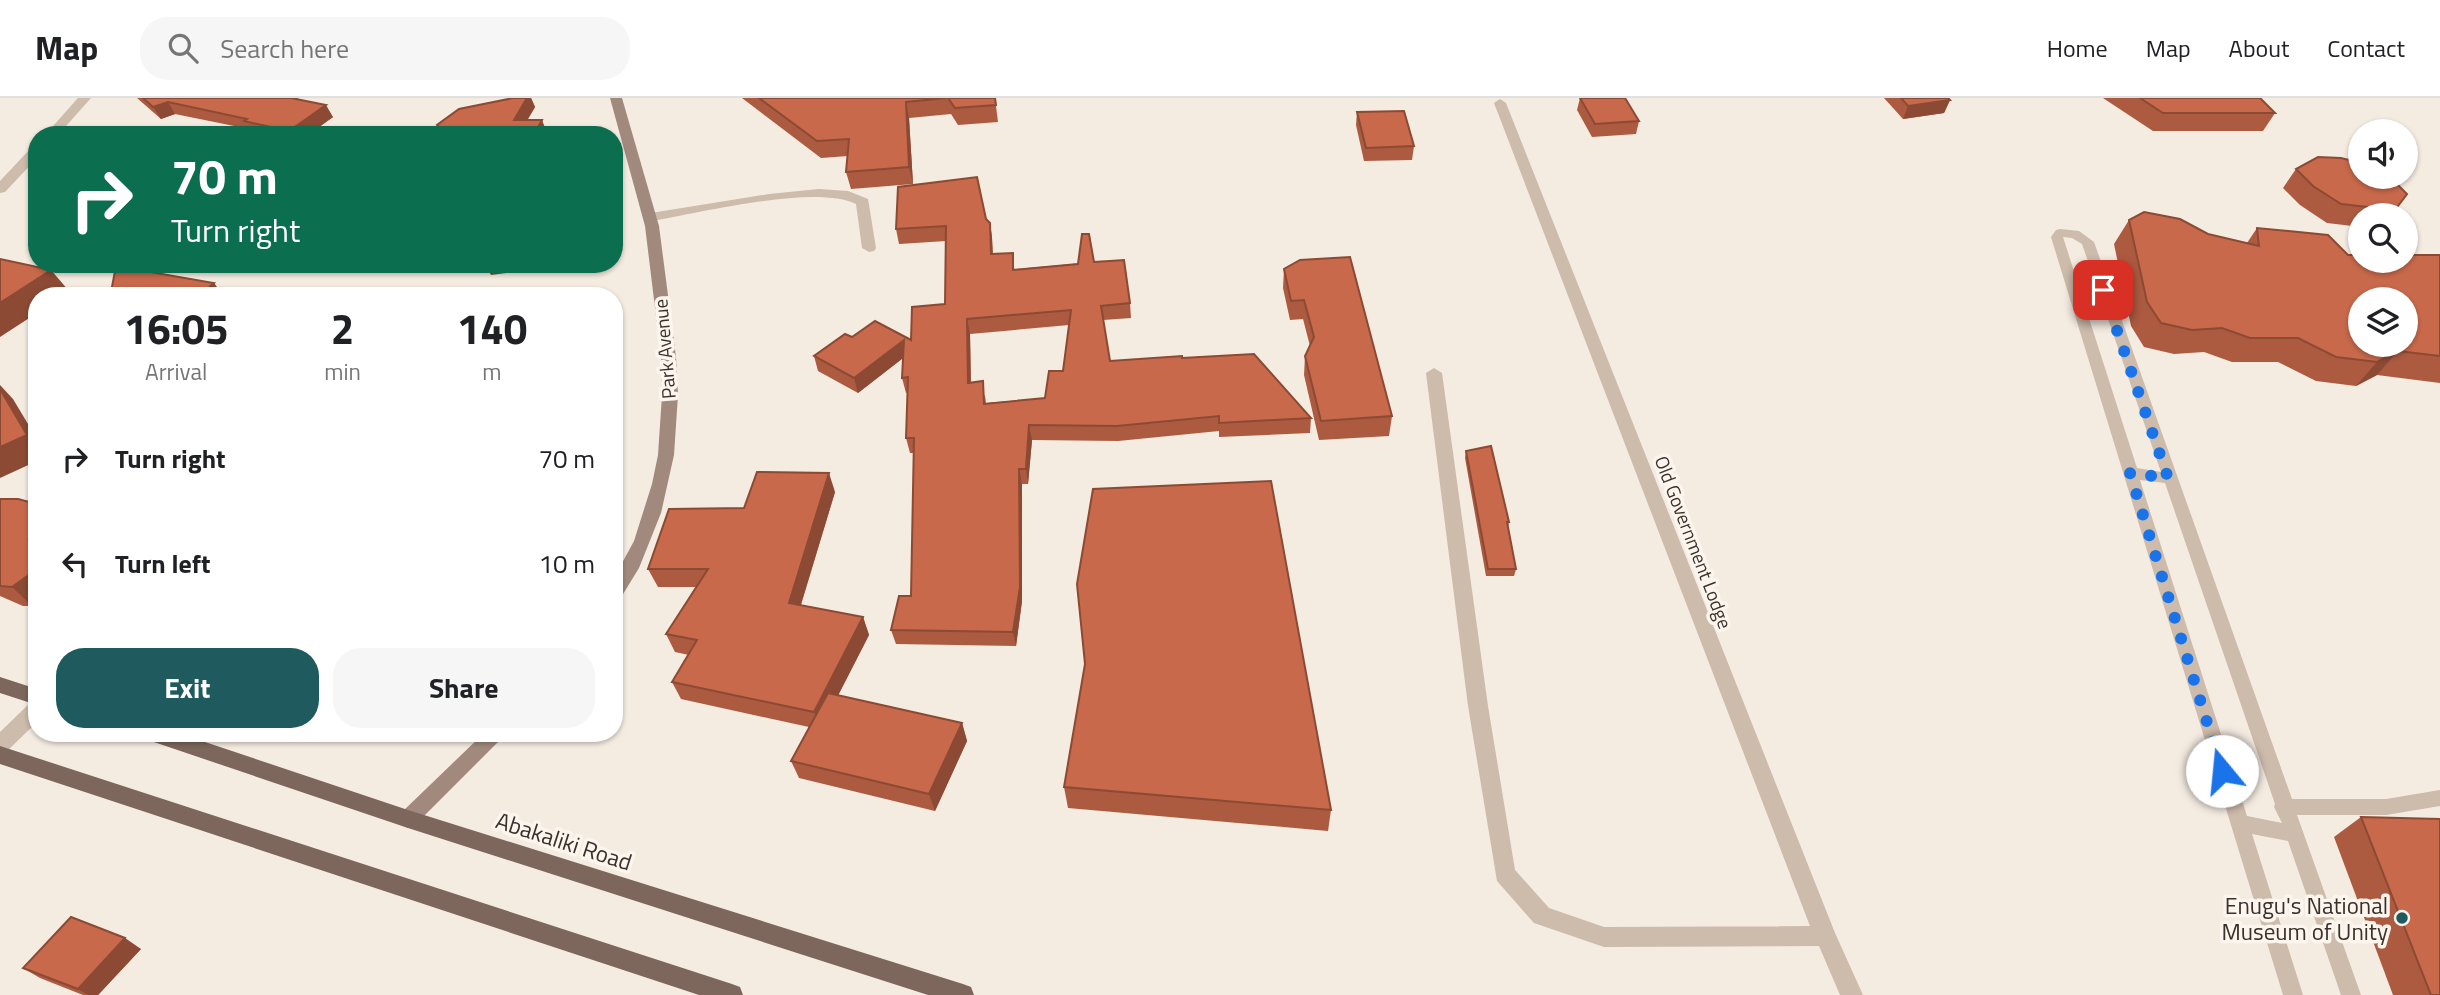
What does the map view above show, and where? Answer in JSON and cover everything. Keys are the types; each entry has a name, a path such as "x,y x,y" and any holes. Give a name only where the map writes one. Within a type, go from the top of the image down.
{"main road":[{"path":"0,685 28,694"},
{"name":"Abakaliki Road","path":"179,742 408,819 963,995"},
{"path":"0,755 732,995"}],"street":[{"path":"59,126 85,98"},
{"name":"Park Avenue","path":"617,98 621,126"},
{"name":"Old Government Lodge","path":"1500,103 1825,936 1852,995"},
{"name":"Park Avenue","path":"623,135 651,217 669,364 668,430 663,479 646,535 623,581"},
{"path":"0,189 28,159"},
{"path":"651,217 769,198 819,193 848,195 863,202 869,248"},
{"path":"1434,373 1478,706 1505,874 1542,916 1604,937 1825,936"},
{"path":"0,745 28,718"},
{"path":"408,819 488,742"}],"lane":[{"path":"2293,995 2057,237 2060,233 2075,234 2087,240 2283,807 2351,995"},
{"path":"2130,473 2168,478"},
{"path":"2283,807 2386,807 2440,798"},
{"path":"2238,823 2293,834"}],"building":[{"path":"143,98 291,98 326,105 296,126 266,126 244,121 247,119 168,102 153,107"},
{"path":"513,98 527,98 514,120 542,120 539,126 437,125 459,109"},
{"path":"759,98 946,98 906,102 909,167 846,172 849,139 817,141"},
{"path":"948,98 995,98 996,105 955,108"},
{"path":"1580,98 1625,98 1639,121 1595,124"},
{"path":"1901,98 1948,98 1950,100 1908,106"},
{"path":"2140,98 2260,98 2275,113 2163,113"},
{"path":"1404,111 1414,146 1366,148 1357,112"},
{"path":"2318,157 2341,158 2348,160 2348,189 2402,189 2407,194 2400,203 2341,204 2313,186 2296,169"},
{"path":"977,177 986,219 990,223 991,254 1013,253 1013,270 1078,264 1082,234 1089,234 1094,262 1124,260 1130,303 1101,306 1110,361 1254,354 1311,418 1219,423 1219,416 1117,426 1029,425 1026,469 1019,469 1020,587 1013,632 891,630 899,596 911,596 914,438 906,438 908,377 902,378 904,340 854,378 814,356 845,334 852,337 875,321 911,340 912,307 945,304 946,226 896,229 898,187","holes":["1071,310 1063,371 1049,371 1045,398 984,404 983,381 968,383 967,319"]},
{"path":"2144,212 2180,219 2208,234 2259,246 2257,228 2328,235 2348,255 2348,273 2418,273 2418,255 2440,255 2440,356 2418,353 2418,287 2348,287 2348,357 2387,357 2377,362 2336,357 2298,338 2250,338 2222,328 2192,330 2161,323 2147,302 2129,220"},
{"path":"1350,257 1392,416 1321,421 1305,356 1314,337 1304,300 1291,301 1284,269 1300,260"},
{"path":"0,259 28,265 28,273 46,273 0,303"},
{"path":"115,273 156,273 214,283 209,287 112,287"},
{"path":"0,389 27,435 0,447"},
{"path":"1491,446 1509,522 1516,569 1488,569 1466,451"},
{"path":"757,472 829,473 789,603 863,617 814,712 672,682 697,640 666,634 708,569 648,569 669,509 744,508"},
{"path":"1271,481 1331,810 1064,787 1085,664 1077,584 1093,489"},
{"path":"0,499 28,502 28,575 12,587 0,586"},
{"path":"828,693 962,723 929,794 791,761"},
{"path":"2361,817 2440,819 2440,995 2431,995"},
{"path":"71,917 125,938 78,989 23,968"}],"place":[{"name":"Enugu's National Museum of Unity","path":"2402,918"}],"route":[{"path":"2103,290 2168,478 2130,473 2176,614 2222,771"}]}
